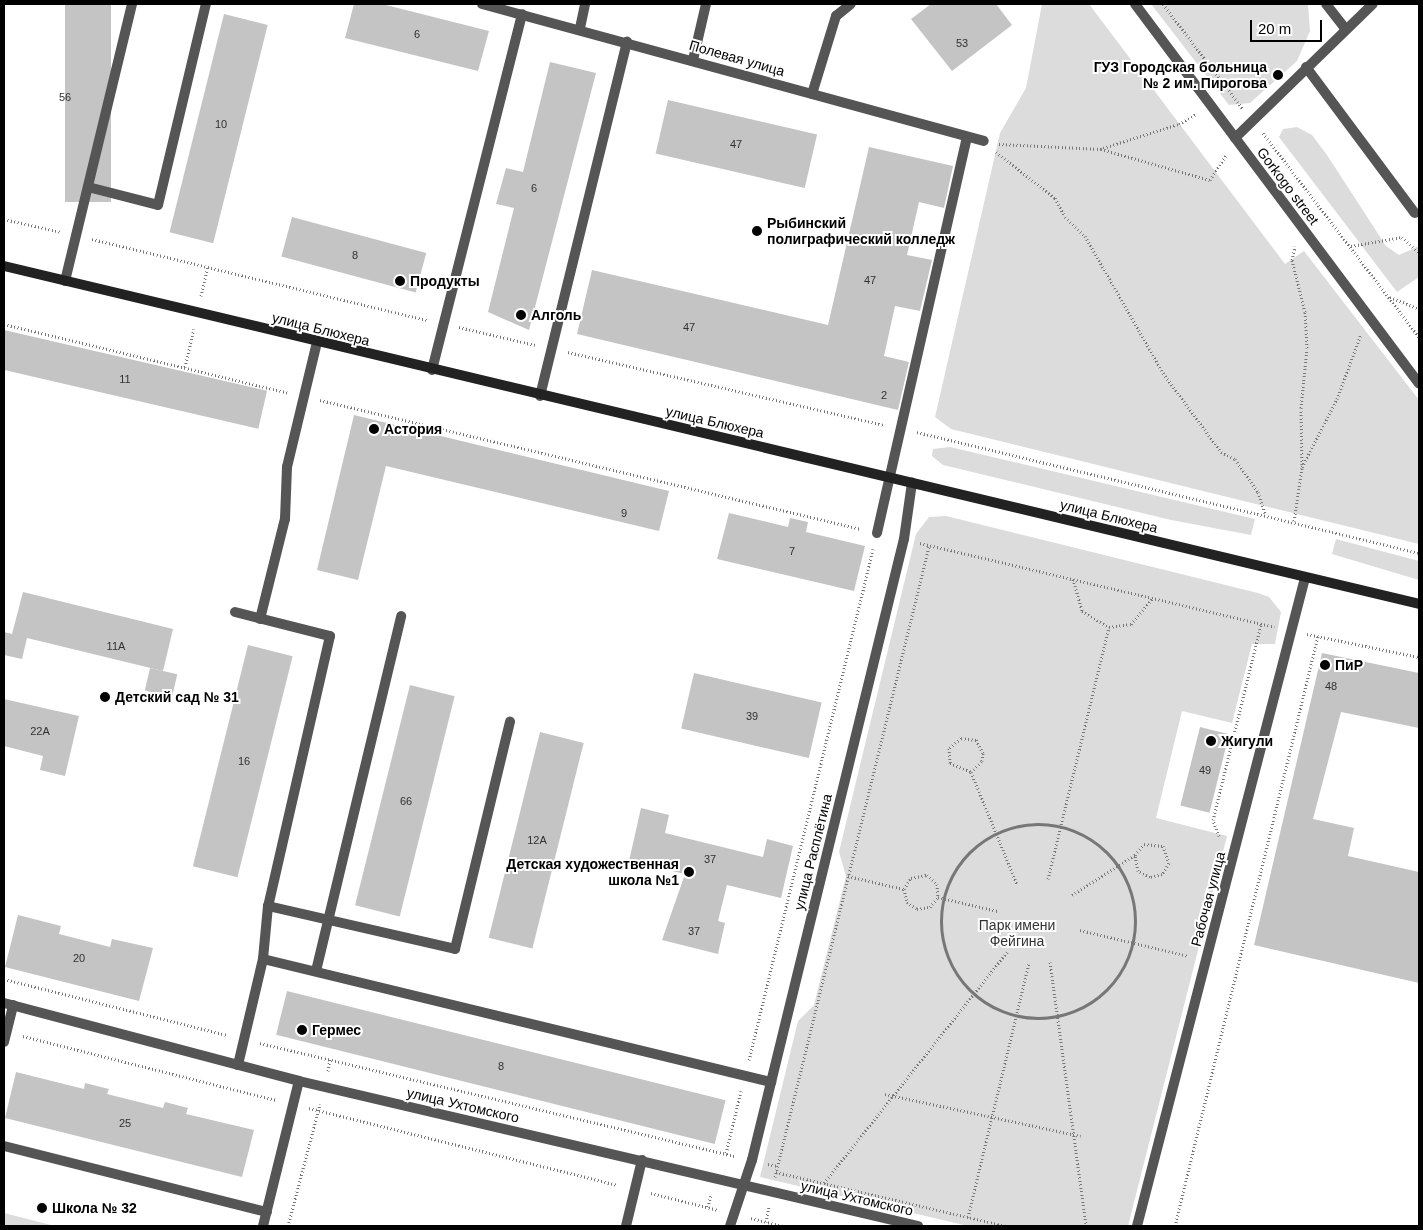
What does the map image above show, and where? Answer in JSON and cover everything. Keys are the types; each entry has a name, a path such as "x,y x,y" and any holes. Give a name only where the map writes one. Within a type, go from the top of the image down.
{"street":[{"path":"65,281 132,4"},
{"path":"88,187 158,205 206,4"},
{"name":"Полевая улица","path":"482,4 580,28 984,141"},
{"path":"580,28 586,4"},
{"path":"693,60 706,4"},
{"path":"812,94 836,16 851,4"},
{"name":"Gorkogo street","path":"1135,4 1419,384"},
{"path":"1326,4 1345,28"},
{"path":"1235,138 1345,28 1373,4"},
{"path":"432,370 522,14"},
{"path":"540,396 626,42"},
{"path":"1306,67 1415,213"},
{"path":"877,533 967,137"},
{"name":"улица Блюхера","path":"4,266 540,396 912,482 1419,604"},
{"path":"260,619 285,520 288,467 317,342"},
{"name":"улица Расплётина","path":"730,1226 742,1184 752,1160 904,539 912,482"},
{"name":"Рабочая улица","path":"1137,1226 1305,578"},
{"path":"235,612 330,636 268,906 263,959 238,1065"},
{"path":"316,971 401,616"},
{"path":"268,906 455,949 510,722"},
{"path":"263,959 771,1082"},
{"path":"5,1037 8,1004"},
{"name":"улица Ухтомского","path":"8,1004 299,1081 917,1226"},
{"path":"263,1226 299,1081"},
{"path":"4,1146 267,1212"},
{"path":"626,1226 642,1160"}],"path":[{"path":"1163,4 1419,337"},
{"path":"1100,148 1180,124 1227,89"},
{"path":"984,141 1100,148 1210,180 1235,138"},
{"path":"984,141 1055,198 1065,217 1085,236 1163,373 1221,452 1235,459 1258,492 1265,514"},
{"path":"4,219 444,324 1265,514 1419,553"},
{"path":"1294,521 1302,468 1307,339 1305,312 1292,260 1299,223"},
{"path":"1350,246 1402,236 1419,253"},
{"path":"1389,296 1419,309"},
{"path":"1302,468 1337,399 1367,313"},
{"path":"4,324 877,533 726,1153"},
{"path":"904,539 1262,624 1419,657"},
{"path":"766,1222 776,1172 929,546"},
{"path":"1073,580 1082,611 1109,628 1130,624 1153,598"},
{"path":"1217,843 1219,834 1213,820 1262,624"},
{"path":"1048,879 1109,628"},
{"path":"1175,1226 1318,636"},
{"path":"961,738 976,740 983,753 982,761 971,772 956,769 948,756 961,738"},
{"path":"971,772 998,833 1017,884"},
{"path":"1021,825 1061,826 1097,843 1118,865 1132,896 1133,943 1111,986 1086,1006 1057,1016 1016,1015 975,994 958,975 944,945 944,898 966,856 998,833 1021,825"},
{"path":"1072,895 1135,855 1144,844 1157,843 1167,851 1169,864 1162,874 1150,877 1138,872 1135,855"},
{"path":"927,875 937,884 938,897 930,907 917,908 907,902 904,889 914,876 927,875"},
{"path":"848,876 904,889"},
{"path":"938,897 996,911"},
{"path":"1080,930 1188,956"},
{"path":"1186,965 1190,946"},
{"path":"824,1183 1008,951"},
{"path":"968,1217 1028,962"},
{"path":"1050,962 1086,1226"},
{"path":"4,979 244,1039 778,1166"},
{"path":"5,1037 318,1111 784,1226"},
{"path":"288,1226 330,1059"},
{"path":"885,1094 1081,1136"},
{"path":"776,1172 1007,1226"}],"green space":[{"path":"1042,4 1089,4 1285,264 1304,251 1419,400 1419,544 951,429 935,417 1000,133 1026,88"},
{"path":"1151,4 1308,4 1310,31 1297,61 1250,103 1229,105"},
{"path":"1297,127 1312,135 1327,155 1386,246 1399,255 1419,246 1419,277 1397,292 1279,137 1283,129"},
{"path":"950,447 1255,519 1251,535 1171,520 943,465 932,456 933,449"},
{"name":"Парк имени Фейгина","path":"946,516 1258,593 1269,597 1281,612 1275,644 1252,644 1232,723 1182,711 1156,818 1227,836 1128,1226 968,1226 760,1177 798,1021 814,1005 846,876 839,852 916,534 929,517"},
{"path":"1336,539 1419,561 1419,580 1332,554"},
{"path":"4,1213 55,1226 4,1226"}],"building":[{"path":"65,4 111,4 111,202 65,202"},
{"path":"354,4 382,4 489,31 478,71 345,38"},
{"path":"931,4 996,4 1012,25 952,71 911,19"},
{"path":"224,14 268,25 213,243 170,232"},
{"path":"550,62 596,73 529,330 488,312 514,208 496,204 506,168 523,172"},
{"path":"668,100 817,134 805,188 656,154"},
{"path":"869,147 953,166 944,208 919,202 907,255 932,260 920,311 895,306 884,356 909,362 898,410 577,334 592,270 828,325"},
{"path":"292,217 426,253 416,293 281,257"},
{"path":"4,330 267,391 258,429 4,370"},
{"path":"354,415 669,491 659,531 386,466 358,580 317,570"},
{"path":"729,513 788,527 790,518 808,522 806,532 865,546 854,591 717,559"},
{"path":"23,592 173,629 163,671 27,638 22,659 4,655 4,632 12,634"},
{"path":"248,645 293,656 237,877 193,866"},
{"path":"1322,653 1419,673 1419,728 1341,712 1313,819 1354,828 1348,856 1419,872 1419,983 1254,945"},
{"path":"150,668 177,674 172,697 145,690"},
{"path":"694,673 822,702 809,758 681,729"},
{"path":"410,685 455,696 400,916 355,905"},
{"path":"4,699 79,716 65,776 40,770 43,756 4,746"},
{"path":"1200,727 1229,734 1210,813 1180,806"},
{"path":"540,732 584,743 532,949 489,938"},
{"path":"641,808 669,815 665,833 763,857 767,839 793,846 781,898 727,885 718,921 725,923 718,954 662,940 685,874 629,861"},
{"path":"18,915 61,926 59,934 110,947 112,939 153,948 139,1001 5,967"},
{"path":"287,991 726,1100 715,1144 276,1035"},
{"path":"16,1072 84,1089 85,1083 109,1089 107,1094 163,1108 165,1102 188,1108 186,1114 254,1130 242,1177 5,1118"}],"place":[{"name":"ГУЗ Городская больница № 2 им. Пирогова","path":"1278,75"},
{"name":"Рыбинский полиграфический колледж","path":"757,231"},
{"name":"Продукты","path":"400,281"},
{"name":"Алголь","path":"521,315"},
{"name":"Астория","path":"374,429"},
{"name":"ПиР","path":"1325,665"},
{"name":"Детский сад № 31","path":"105,697"},
{"name":"Жигули","path":"1211,741"},
{"name":"Детская художественная школа №1","path":"689,872"},
{"name":"Гермес","path":"302,1030"},
{"name":"Школа № 32","path":"42,1208"}]}
